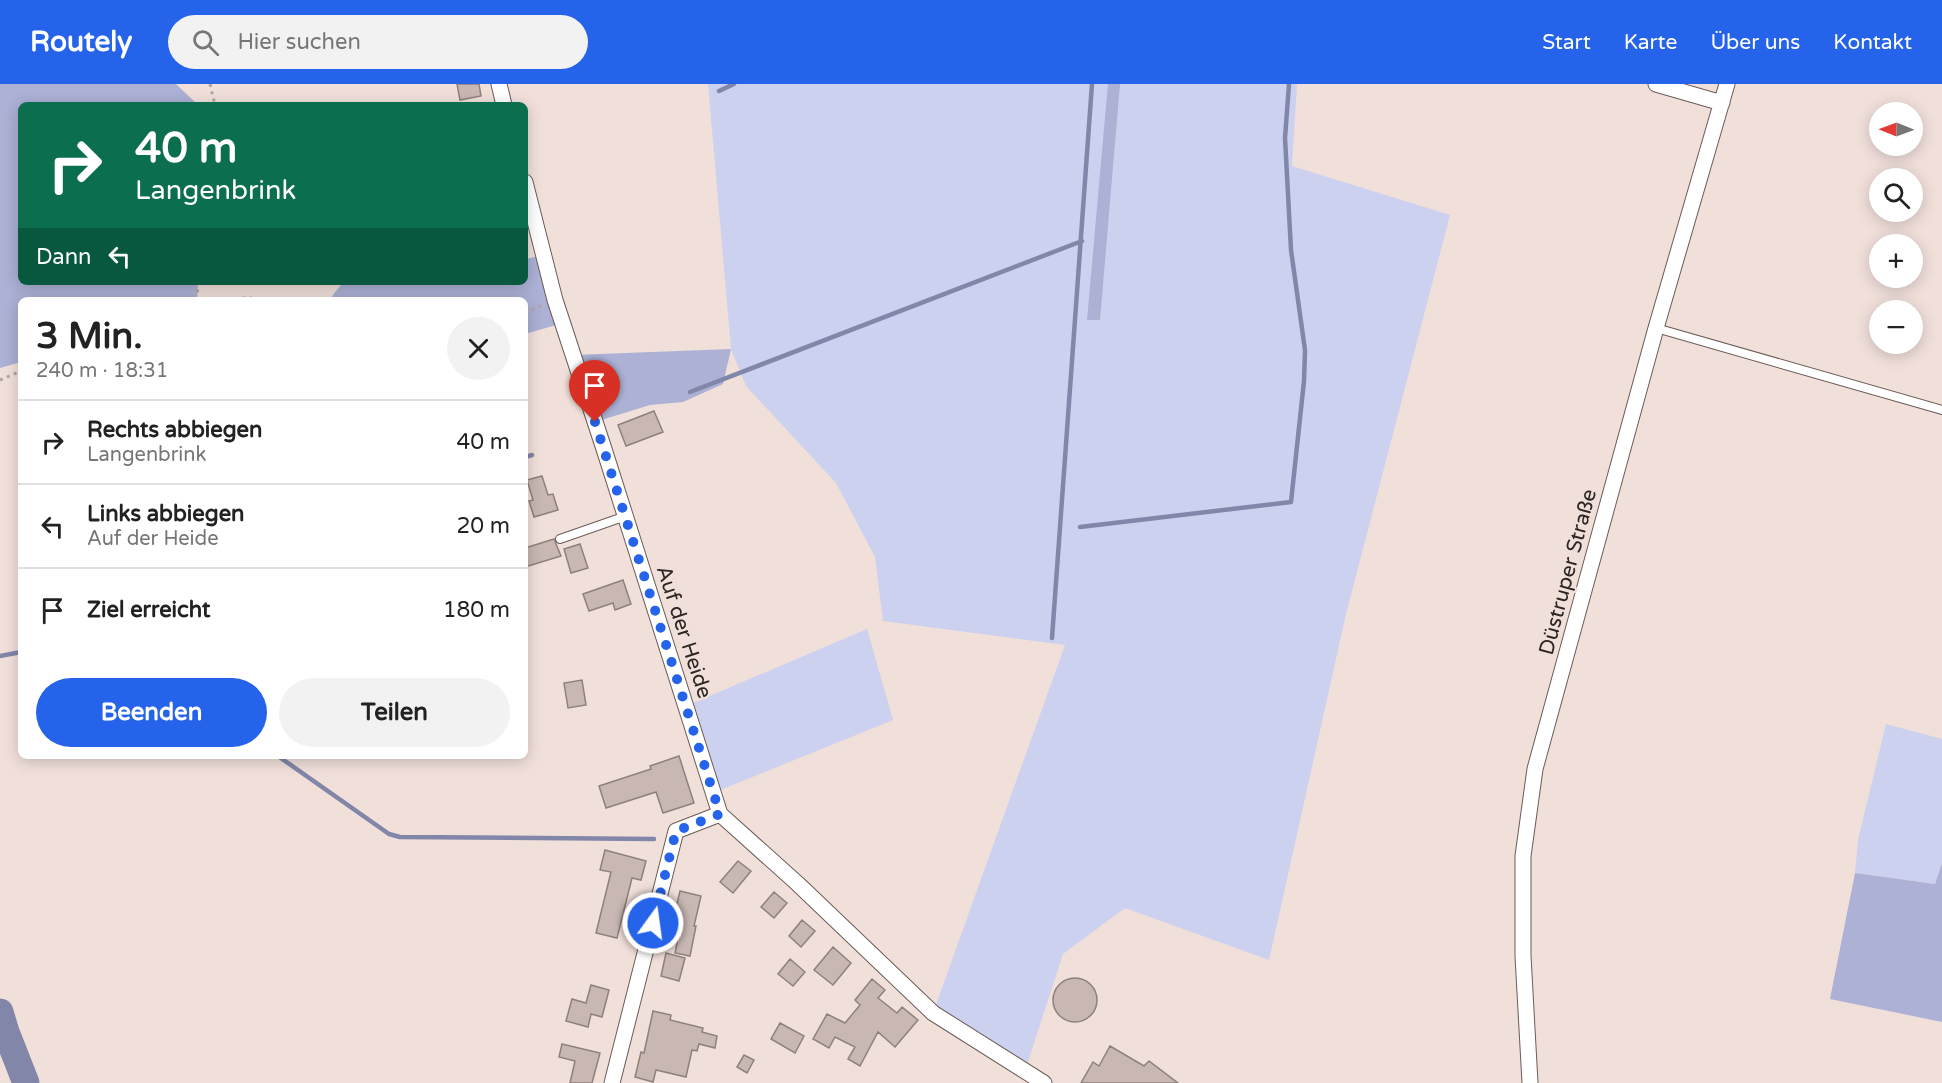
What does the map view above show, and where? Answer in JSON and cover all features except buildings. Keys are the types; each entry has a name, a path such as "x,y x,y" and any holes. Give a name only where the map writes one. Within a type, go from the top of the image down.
{"street":[{"path":"499,84 503,102"},
{"path":"1656,84 1722,103"},
{"name":"Düstruper Straße","path":"1530,1083 1523,956 1523,856 1535,769 1656,328 1727,84"},
{"name":"Auf der Heide","path":"528,195 555,300 720,814"},
{"path":"612,1083 676,831 720,814 798,884 933,1013 1044,1083"}],"lane":[{"path":"1656,328 1942,410"},
{"path":"560,539 626,516"}],"path":[{"path":"210,84 214,102"},
{"path":"0,380 18,372"}],"shaded area":[{"path":"0,84 176,84 195,102 18,102 18,285 198,285 197,297 18,297 18,363 0,368"},
{"path":"708,84 1297,84 1292,166 1450,215 1346,614 1269,960 1125,908 1063,954 1025,1071 933,1013 1065,645 883,621 875,557 836,483 746,386 731,349"},
{"path":"1108,84 1120,84 1100,320 1087,320"},
{"path":"544,255 563,323 528,333 528,297 331,297 341,285 528,285 528,258"},
{"path":"731,349 723,384 683,402 650,405 595,422 573,355"},
{"path":"867,629 893,720 713,793 686,706"},
{"path":"1886,724 1942,739 1942,863 1935,884 1855,873 1858,840"},
{"path":"1942,863 1942,1022 1830,999 1855,873 1935,884"},
{"path":"0,1012 26,1083 14,1083 0,1048"}],"waterway":[{"path":"719,91 734,84"},
{"path":"1052,638 1092,84"},
{"path":"1080,527 1291,502 1304,381 1305,350 1291,250 1285,138 1289,84"},
{"path":"690,392 1082,241"},
{"path":"528,456 532,455"},
{"path":"0,656 18,653"},
{"path":"282,759 389,834 400,837 654,839"},
{"path":"0,1012 26,1083"}],"route":[{"path":"595,422 720,814 676,831 653,923"}]}
